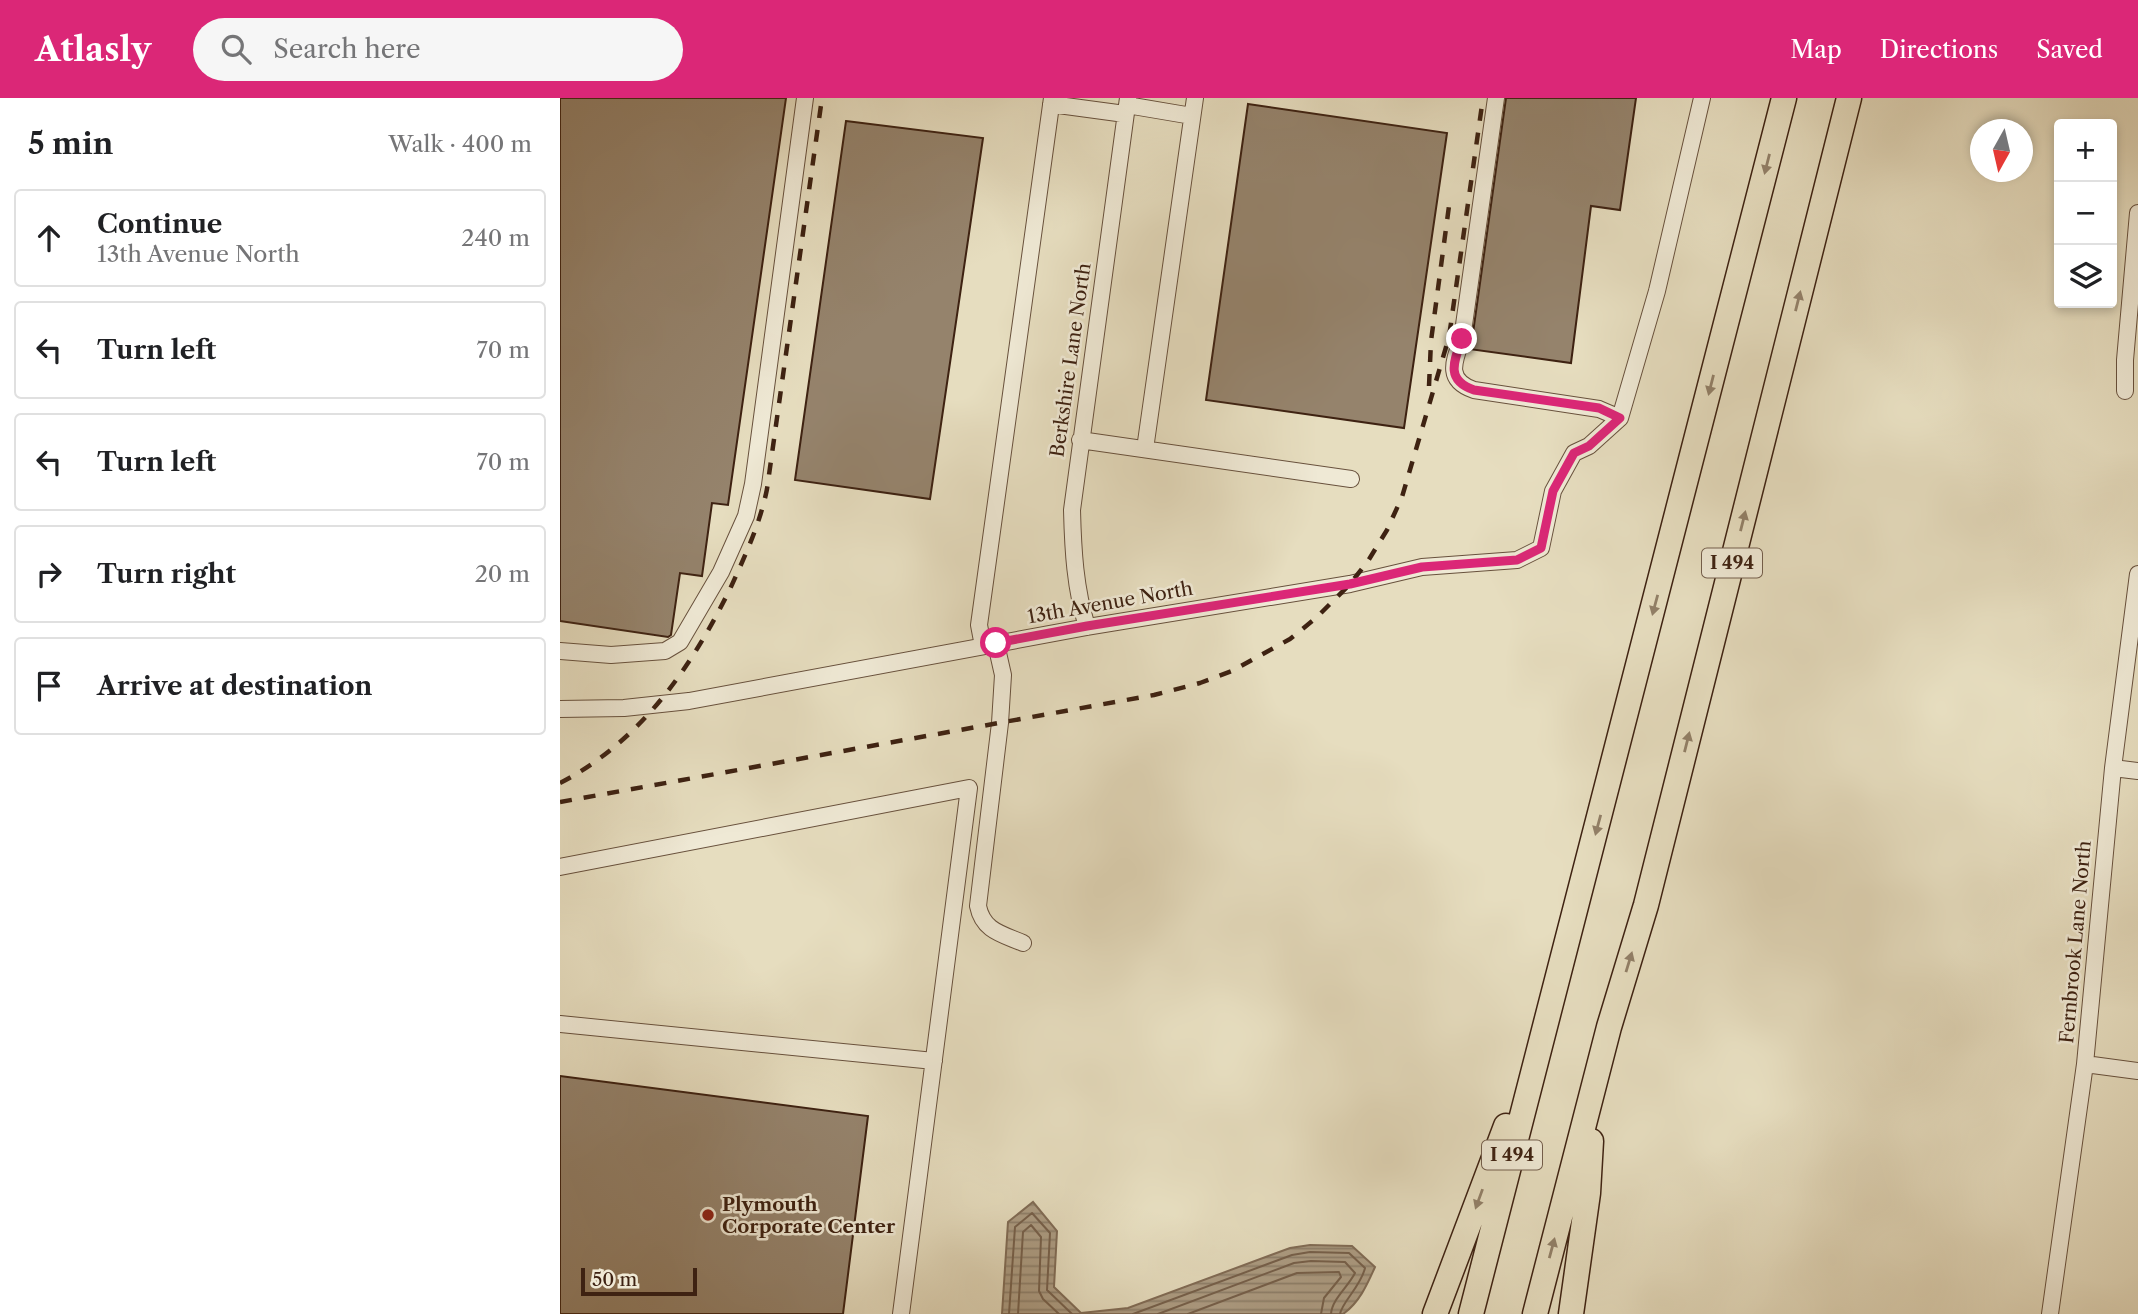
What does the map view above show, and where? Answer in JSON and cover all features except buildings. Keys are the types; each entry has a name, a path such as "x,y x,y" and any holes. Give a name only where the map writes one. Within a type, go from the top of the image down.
{"highway":[{"name":"I 494","path":"1472,1314 1784,98"},
{"name":"I 494","path":"1535,1314 1609,1027 1646,905 1849,98"},
{"path":"1435,1314 1553,997"},
{"path":"1572,1314 1588,1193 1593,1090"}],"street":[{"path":"560,651 611,654 665,651 680,642 721,572 746,516 805,98"},
{"path":"1145,449 1195,98"},
{"path":"1496,98 1462,339 1453,364 1454,373 1465,387 1474,390 1599,408 1620,418 1660,278 1702,98"},
{"path":"1023,943 989,927 980,917 978,906 1000,723 1003,675 979,625 1051,101 1127,106 1192,116"},
{"name":"Berkshire Lane North","path":"1087,626 1080,603 1073,557 1072,522 1080,440 1127,106"},
{"path":"2126,391 2124,360 2138,213"},
{"name":"13th Avenue North","path":"560,709 668,704 1087,626 1350,584 1422,567 1517,560 1541,548 1553,491 1574,453 1589,446 1620,418"},
{"path":"1080,440 1351,479"},
{"name":"Fernbrook Lane North","path":"2050,1314 2085,1064 2113,768 2138,574"},
{"path":"2113,768 2138,771"},
{"path":"560,867 970,788 901,1314"},
{"path":"560,1024 934,1061"},
{"path":"2085,1064 2138,1071"}],"water":[{"path":"1033,1202 1057,1231 1054,1287 1081,1313 1128,1308 1290,1248 1310,1245 1352,1246 1375,1267 1358,1299 1343,1314 1002,1314 1008,1222"}],"railway":[{"path":"560,783 615,746 661,700 715,618 752,540 767,489 822,98"},
{"path":"560,802 1154,695 1232,671 1290,639 1350,584 1387,530 1402,497 1449,337 1483,98"},
{"path":"1429,386 1431,341 1449,206"}],"place":[{"name":"Plymouth Corporate Center","path":"708,1215"}],"route":[{"path":"996,643 1350,584 1422,567 1517,560 1541,548 1553,491 1574,453 1589,446 1620,418 1599,408 1465,387 1458,381 1453,364 1462,339"}]}
